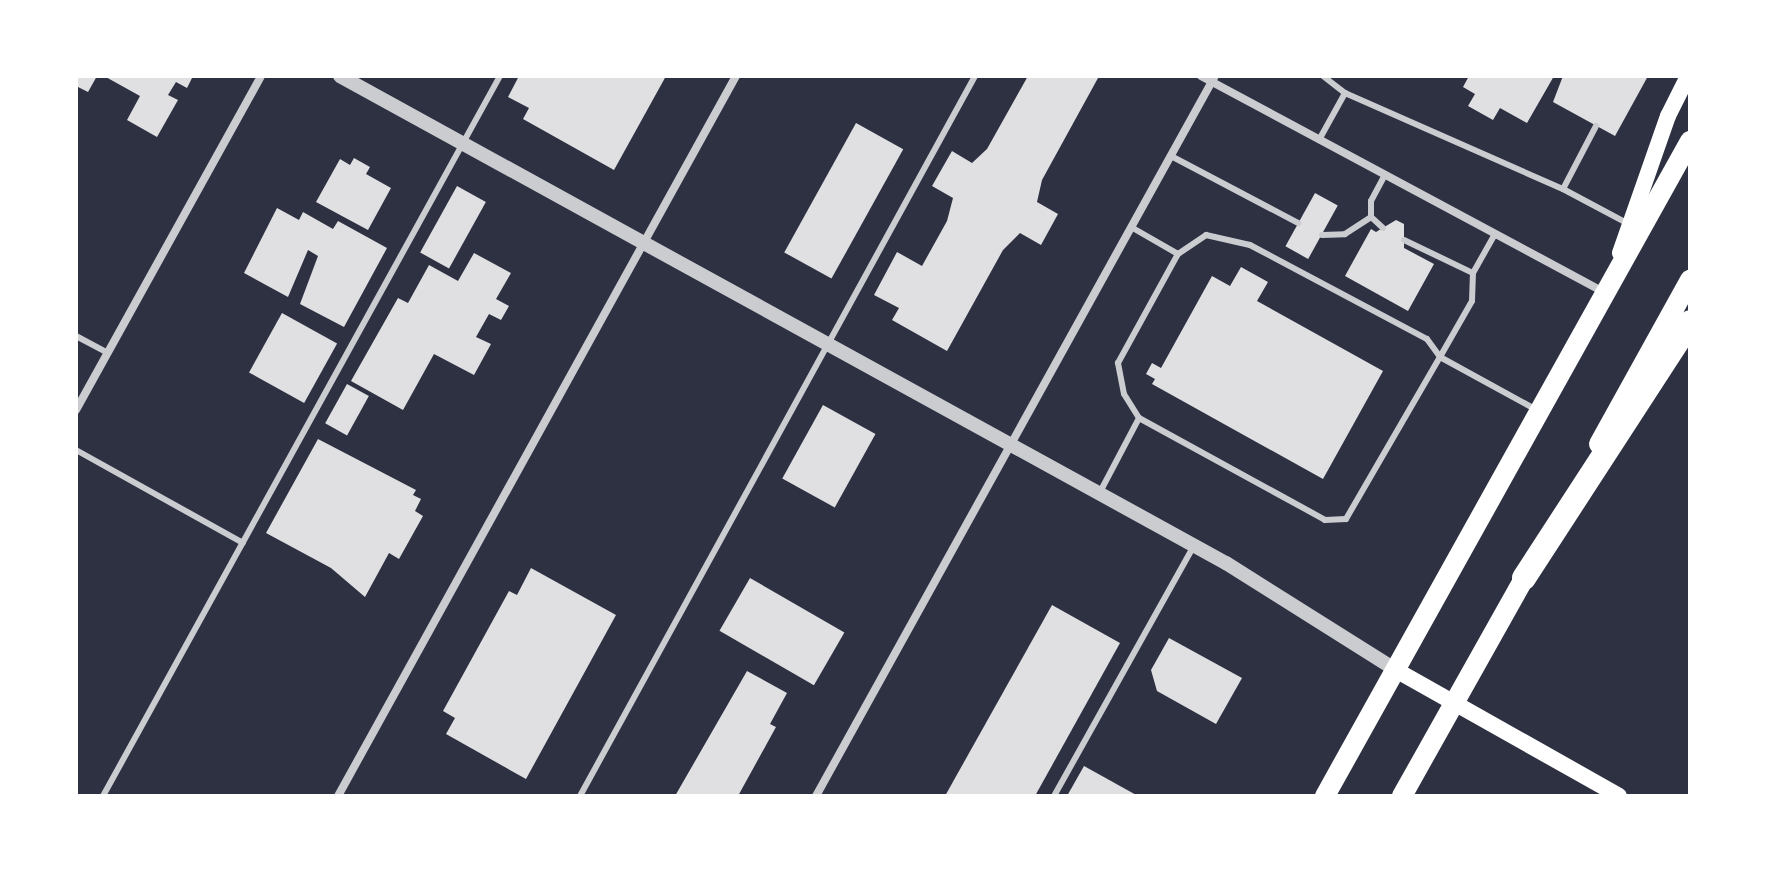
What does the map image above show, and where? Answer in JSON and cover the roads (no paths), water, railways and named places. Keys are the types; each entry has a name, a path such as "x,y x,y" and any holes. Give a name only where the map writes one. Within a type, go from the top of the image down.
{"highway":[{"path":"1524,578 1690,322"}],"main road":[{"path":"1606,293 1668,116 1688,76"},
{"path":"1325,796 1690,141"},
{"path":"1402,796 1690,280"},
{"path":"1394,669 1453,706 1619,796"}],"street":[{"path":"76,410 261,76"},
{"path":"340,76 1194,545 1394,669"},
{"path":"338,796 736,76"},
{"path":"1201,76 1214,79 1319,140 1606,293"},
{"path":"816,796 1214,79"}],"lane":[{"path":"103,796 500,76"},
{"path":"580,796 830,346 975,76"},
{"path":"1323,76 1345,93 1563,189 1630,225"},
{"path":"1319,140 1345,93"},
{"path":"1563,189 1596,126"},
{"path":"1171,156 1298,223"},
{"path":"1383,228 1371,217 1371,201 1385,175"},
{"path":"1322,235 1345,234 1371,217"},
{"path":"1131,227 1178,254"},
{"path":"1495,234 1473,273 1472,301 1440,357 1346,519 1325,520 1139,418 1124,394 1118,363 1178,254 1206,235 1250,245 1427,339 1440,357 1540,412"},
{"path":"1404,240 1473,273"},
{"path":"76,336 108,353"},
{"path":"1099,494 1139,418"},
{"path":"76,450 243,543"},
{"path":"1054,796 1194,545"}]}
